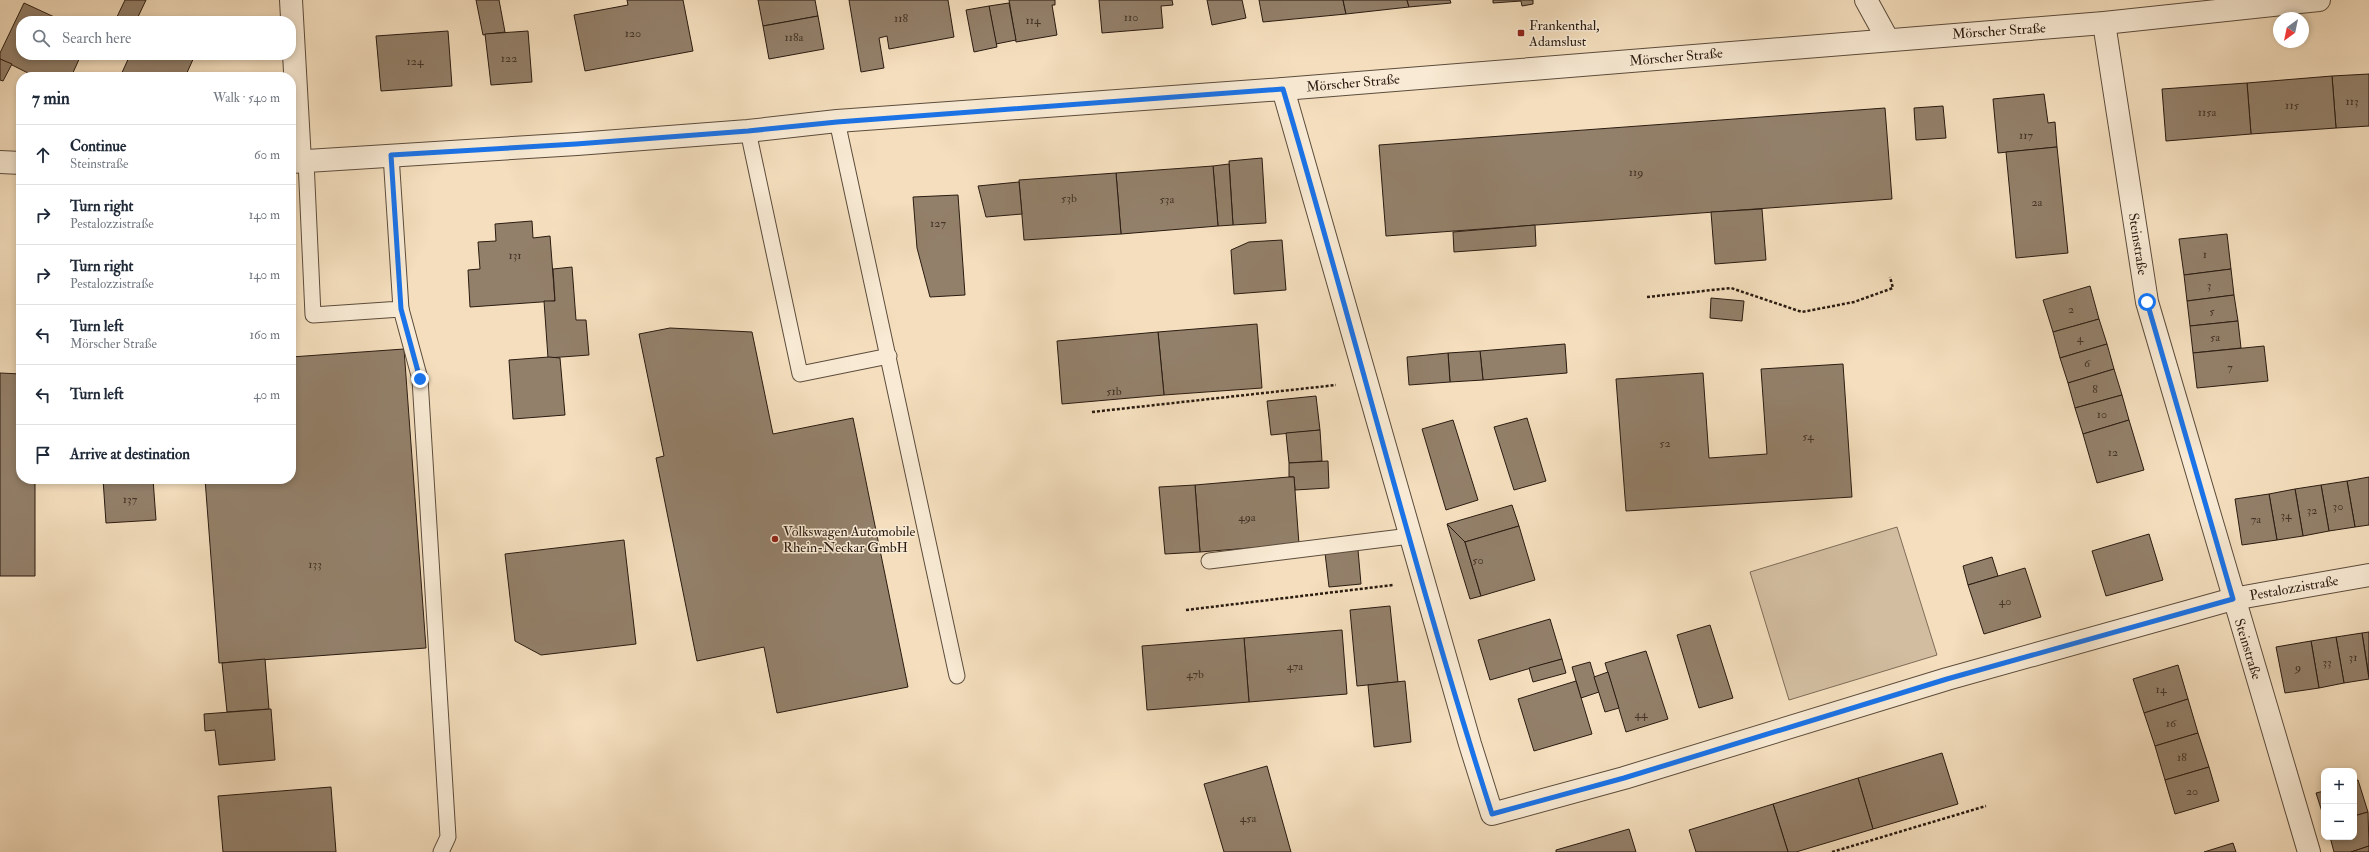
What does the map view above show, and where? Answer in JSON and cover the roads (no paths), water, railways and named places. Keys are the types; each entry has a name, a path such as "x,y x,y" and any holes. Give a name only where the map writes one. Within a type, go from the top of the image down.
{"street":[{"path":"291,0 292,16"},
{"path":"1866,0 1888,40"},
{"name":"Mörscher Straße","path":"299,161 748,131 837,122 1283,89 2104,23 2319,0"},
{"name":"Steinstraße","path":"2104,23 2147,302 2233,599 2309,852"},
{"path":"294,60 295,72"},
{"name":"Pestalozzistraße","path":"1283,89 1410,536 1470,744 1492,814 1624,778 1947,679 2233,599 2369,575"},
{"path":"296,101 299,161"},
{"path":"0,162 16,163"}],"lane":[{"path":"837,122 889,356 957,676"},
{"path":"748,131 800,374 889,356"},
{"path":"391,155 401,309 420,379 448,837 441,852"},
{"path":"299,161 313,315 401,309"},
{"path":"1209,561 1410,536"}],"place":[{"name":"Frankenthal, Adamslust","path":"1521,33"},
{"name":"Volkswagen Automobile Rhein-Neckar GmbH","path":"775,539"}]}
